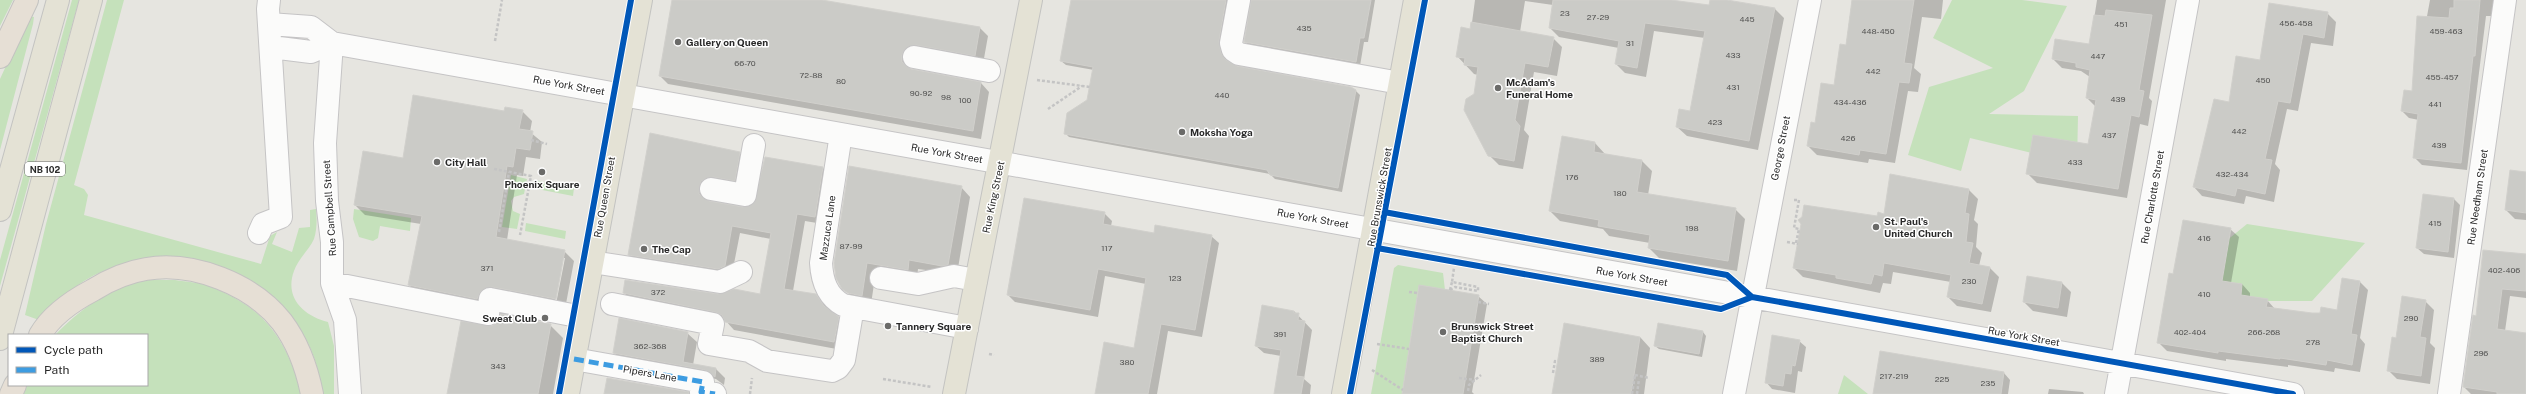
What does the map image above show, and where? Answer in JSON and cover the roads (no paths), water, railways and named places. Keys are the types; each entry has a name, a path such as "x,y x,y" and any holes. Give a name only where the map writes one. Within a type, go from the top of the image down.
{"highway":[{"path":"0,57 27,0"},
{"path":"41,334 63,310 84,295 114,278 146,269 178,268 206,274 237,286 264,304 282,322 297,348 308,376 312,394"}],"main road":[{"name":"NB 102","path":"0,210 58,0"},
{"name":"NB 102","path":"0,339 91,0"},
{"name":"Rue Queen Street","path":"568,394 641,0"},
{"name":"Rue King Street","path":"954,394 1031,0"},
{"name":"Rue Brunswick Street","path":"1342,394 1415,0"}],"street":[{"path":"259,233 263,224 281,218 269,24 270,0"},
{"path":"1239,0 1231,43 1233,50 1239,54 1400,83"},
{"name":"George Street","path":"1734,394 1810,0"},
{"name":"Rue Charlotte Street","path":"2116,394 2188,0"},
{"name":"Rue Needham Street","path":"2449,394 2505,0"},
{"path":"269,24 311,27 332,43 311,52 271,47"},
{"name":"Rue York Street","path":"332,43 2293,394"},
{"name":"Rue Campbell Street","path":"332,43 325,143 327,201 332,242 332,283 345,320 350,394"},
{"path":"914,57 989,71"},
{"name":"Mazzuca Lane","path":"841,134 821,263 825,285 831,296 843,305 852,307"},
{"path":"711,189 744,195 754,145"},
{"path":"592,262 720,282 741,272"},
{"path":"881,278 918,284 954,276 976,280"},
{"path":"332,283 488,314 490,299 582,317"},
{"path":"612,304 712,324 709,344 750,351 767,361 832,371 838,368 844,360 852,307 967,328"},
{"name":"Pipers Lane","path":"574,359 703,382 701,392 714,394"}],"place":[{"name":"Gallery on Queen","path":"678,42"},
{"name":"McAdam's Funeral Home","path":"1498,88"},
{"name":"Moksha Yoga","path":"1182,132"},
{"name":"City Hall","path":"437,162"},
{"name":"Phoenix Square","path":"542,172"},
{"name":"St. Paul's United Church","path":"1876,227"},
{"name":"The Cap","path":"644,249"},
{"name":"Sweat Club","path":"545,318"},
{"name":"Tannery Square","path":"888,326"},
{"name":"Brunswick Street Baptist Church","path":"1443,332"}]}
